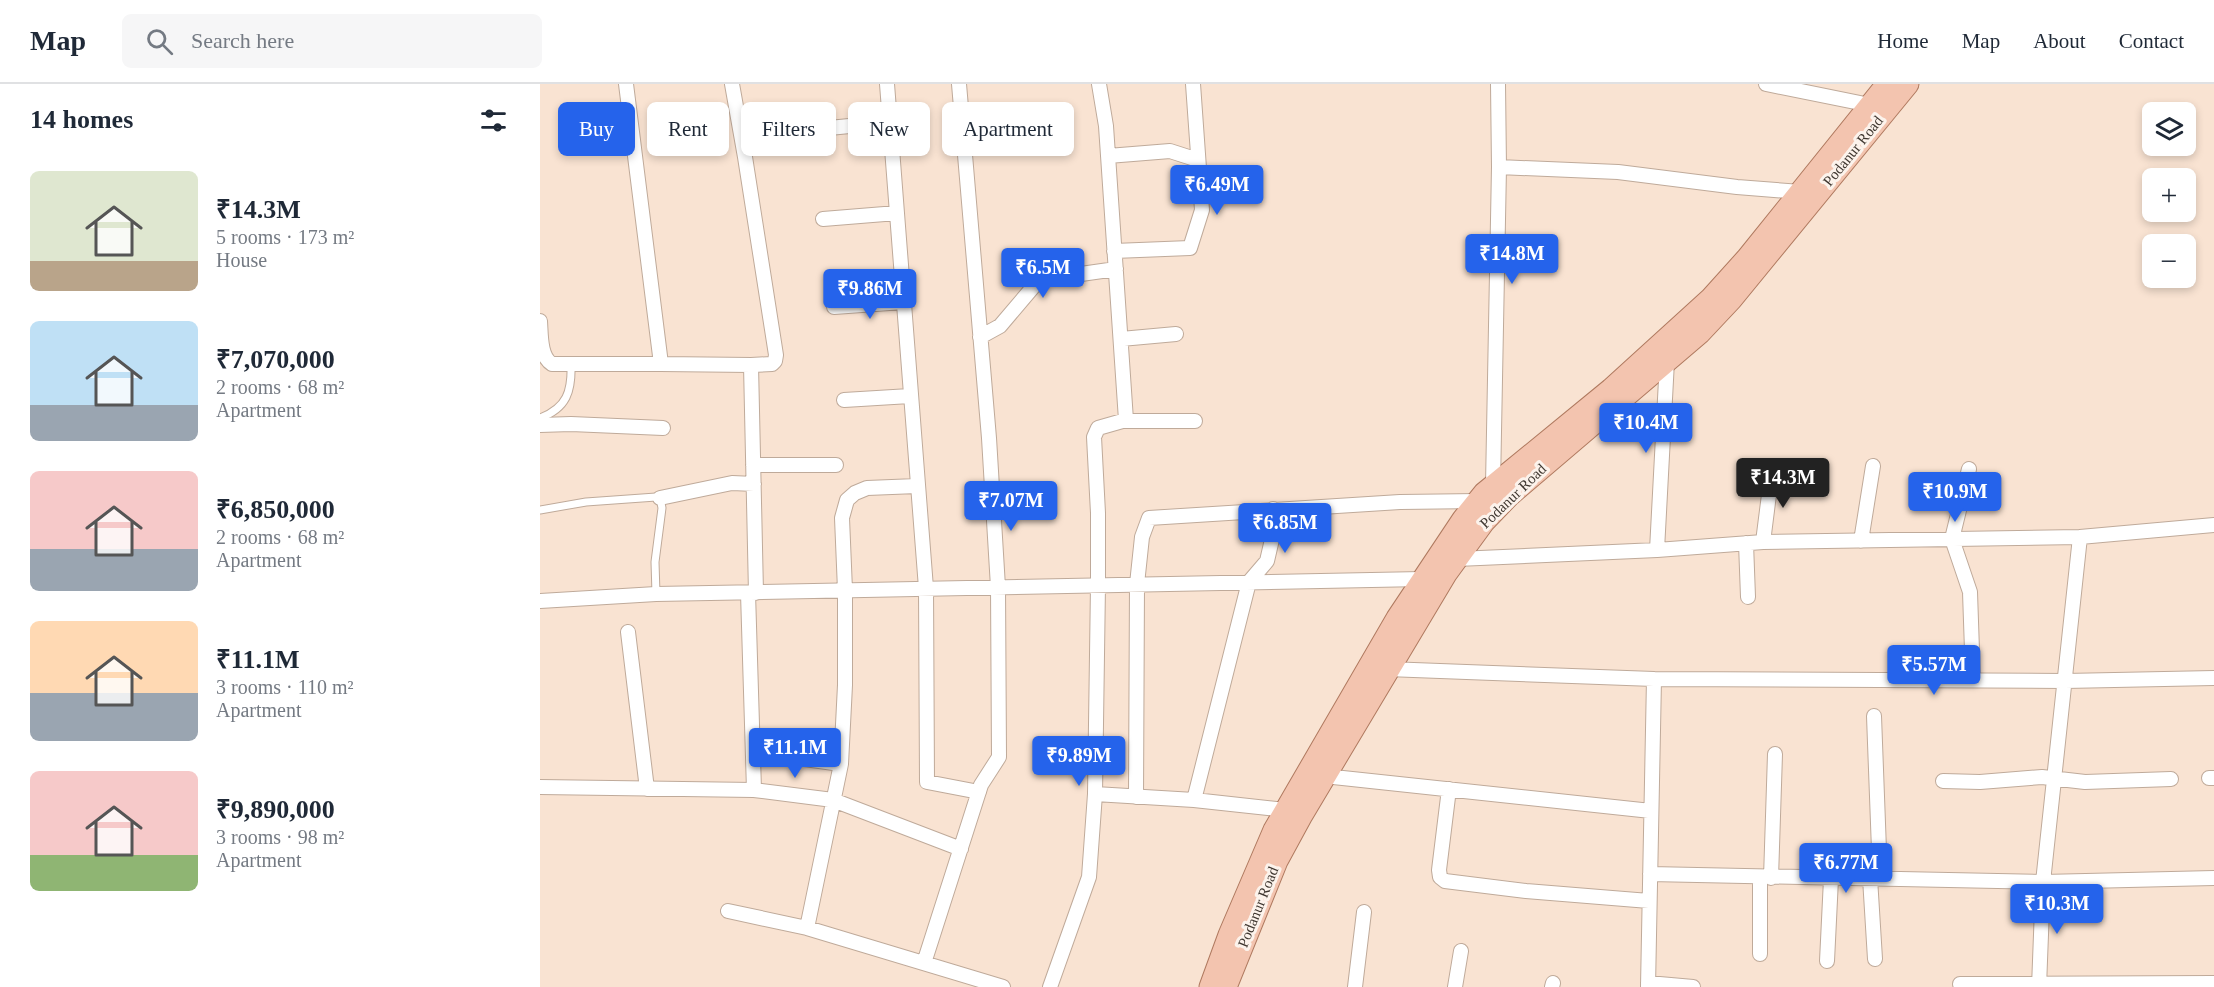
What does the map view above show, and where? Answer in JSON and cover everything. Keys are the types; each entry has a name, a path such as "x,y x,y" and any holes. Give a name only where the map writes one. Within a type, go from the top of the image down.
{"main road":[{"path":"1210,987 1256,870 1285,810 1397,618 1429,584 1463,519 1493,485 1611,389 1711,298 1747,258 1887,84"},
{"name":"Podanur Road","path":"1226,987 1276,861 1387,669 1429,584 1457,559 1484,522 1509,496 1700,333 1731,300 1908,84"}],"street":[{"path":"626,84 661,364"},
{"path":"540,321 542,356 552,364 751,365 772,364 775,361 776,355 732,84"},
{"path":"887,84 888,102"},
{"path":"924,963 979,792 999,757 998,586 989,438 959,84"},
{"path":"1099,84 1108,156 1126,420 1124,421"},
{"path":"1114,251 1190,248 1202,210 1192,84"},
{"path":"1493,485 1499,167 1498,84"},
{"path":"1766,84 1870,105"},
{"path":"1108,156 1170,151 1198,160"},
{"path":"893,156 926,588 927,782 979,792"},
{"path":"1499,167 1618,172 1737,187 1801,192"},
{"path":"823,219 897,213"},
{"path":"980,337 1000,326 1039,280 1116,269"},
{"path":"834,307 903,302"},
{"path":"1120,339 1176,334"},
{"path":"1657,550 1667,361"},
{"path":"751,365 754,484 752,593 754,790"},
{"path":"844,400 910,396"},
{"path":"1050,987 1089,877 1095,794 1098,585 1098,513 1094,437 1098,428 1124,421 1195,421"},
{"path":"540,425 663,428"},
{"path":"753,465 836,465"},
{"path":"1861,541 1873,466"},
{"path":"1969,469 1952,539 1970,592 1973,680"},
{"path":"1763,542 1772,471"},
{"path":"660,498 732,483 754,484"},
{"path":"807,928 841,764 845,685 842,518 847,500 855,493 867,488 917,486"},
{"path":"1136,797 1137,584 1142,537 1149,518 1400,502 1478,501"},
{"path":"1194,800 1249,582 1267,561 1273,535 1273,509"},
{"path":"1457,559 1657,550 1763,542 2080,537 2214,525"},
{"path":"2039,986 2043,882 2080,537"},
{"path":"1746,543 1748,597"},
{"path":"540,601 656,594 998,586 1249,582 1429,584"},
{"path":"628,632 647,789"},
{"path":"1387,669 1654,679 2065,681 2214,678"},
{"path":"1654,679 1648,985 1693,987"},
{"path":"1874,716 1875,959"},
{"path":"753,752 841,764"},
{"path":"1760,954 1775,754"},
{"path":"1324,776 1651,811"},
{"path":"1943,781 1980,782 2042,777 2085,782 2171,779"},
{"path":"540,788 754,790 833,800 961,849"},
{"path":"1449,789 1439,870 1440,877 1445,881 1526,891 1649,901"},
{"path":"1095,794 1194,800 1285,810"},
{"path":"1650,874 2043,882 2214,878"},
{"path":"1827,961 1831,879"},
{"path":"728,911 807,928 1003,987"},
{"path":"1355,987 1364,912"},
{"path":"1455,987 1461,951"},
{"path":"1960,984 2039,986 2214,983"}],"lane":[{"path":"540,417 555,412 566,399 572,382 571,364"},
{"path":"540,510 586,502 660,498 662,508 655,562 656,594"}]}
